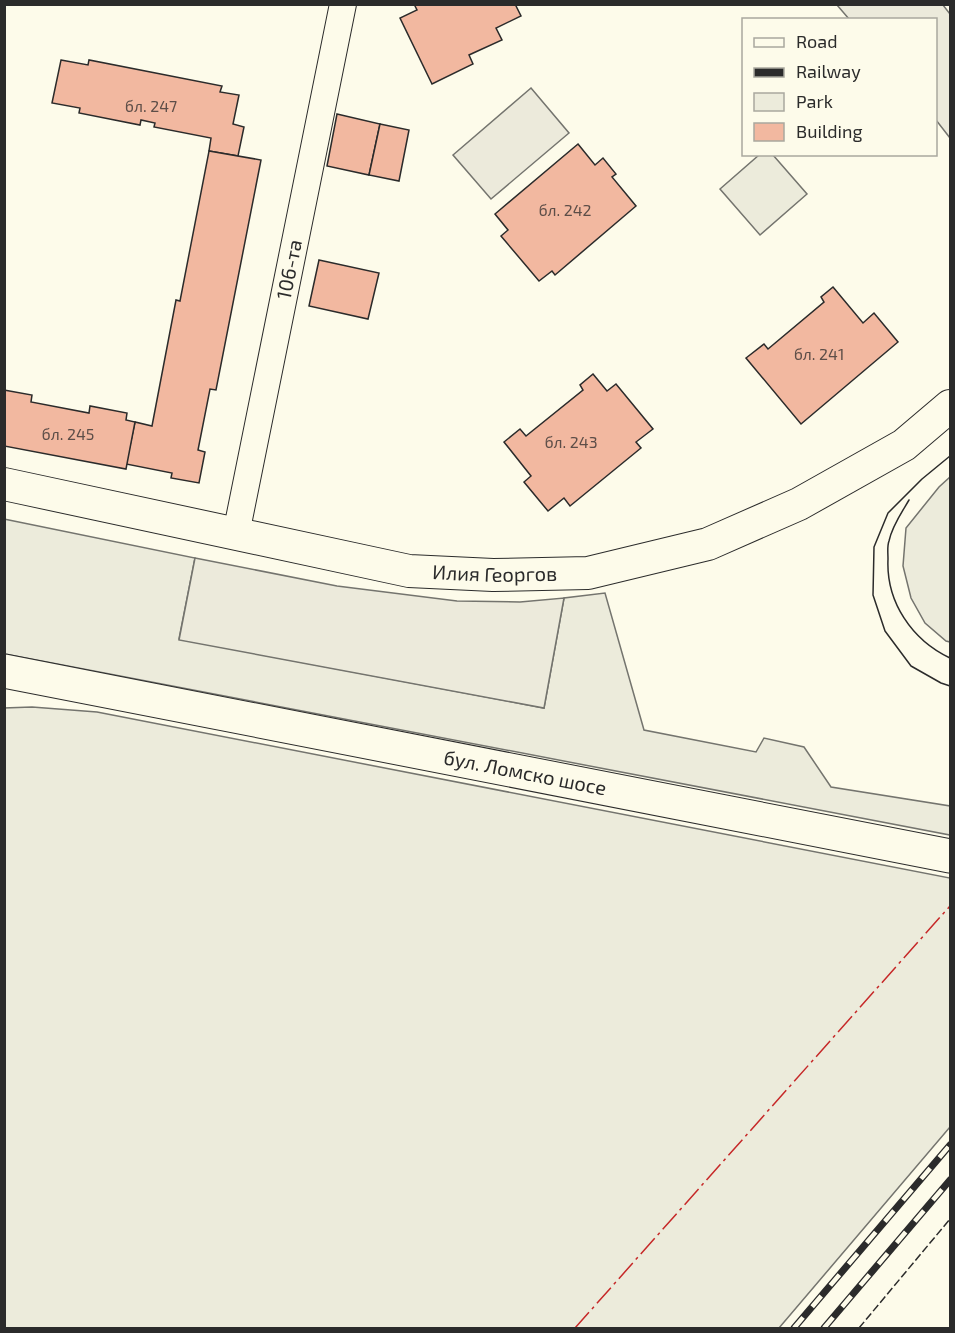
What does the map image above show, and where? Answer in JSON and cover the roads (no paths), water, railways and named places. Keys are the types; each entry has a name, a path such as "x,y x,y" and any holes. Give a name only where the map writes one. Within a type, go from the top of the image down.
{"main road":[{"name":"бул. Ломско шосе","path":"4,671 951,855"},
{"name":"бул. Ломско шосе","path":"4,692 100,689"}],"street":[{"name":"106-та","path":"236,534 336,6"},
{"name":"Илия Георгов","path":"4,484 409,571 492,575 588,573 708,544 799,504 904,446 951,406"}],"tram line":[{"path":"950,456 922,479 888,513 874,547 873,595 885,631 911,666 950,686"},
{"path":"909,500 888,543 892,590 904,618 913,630 924,641 950,658"}],"railway":[{"path":"794,1328 950,1145"},
{"path":"824,1328 950,1180"}]}
